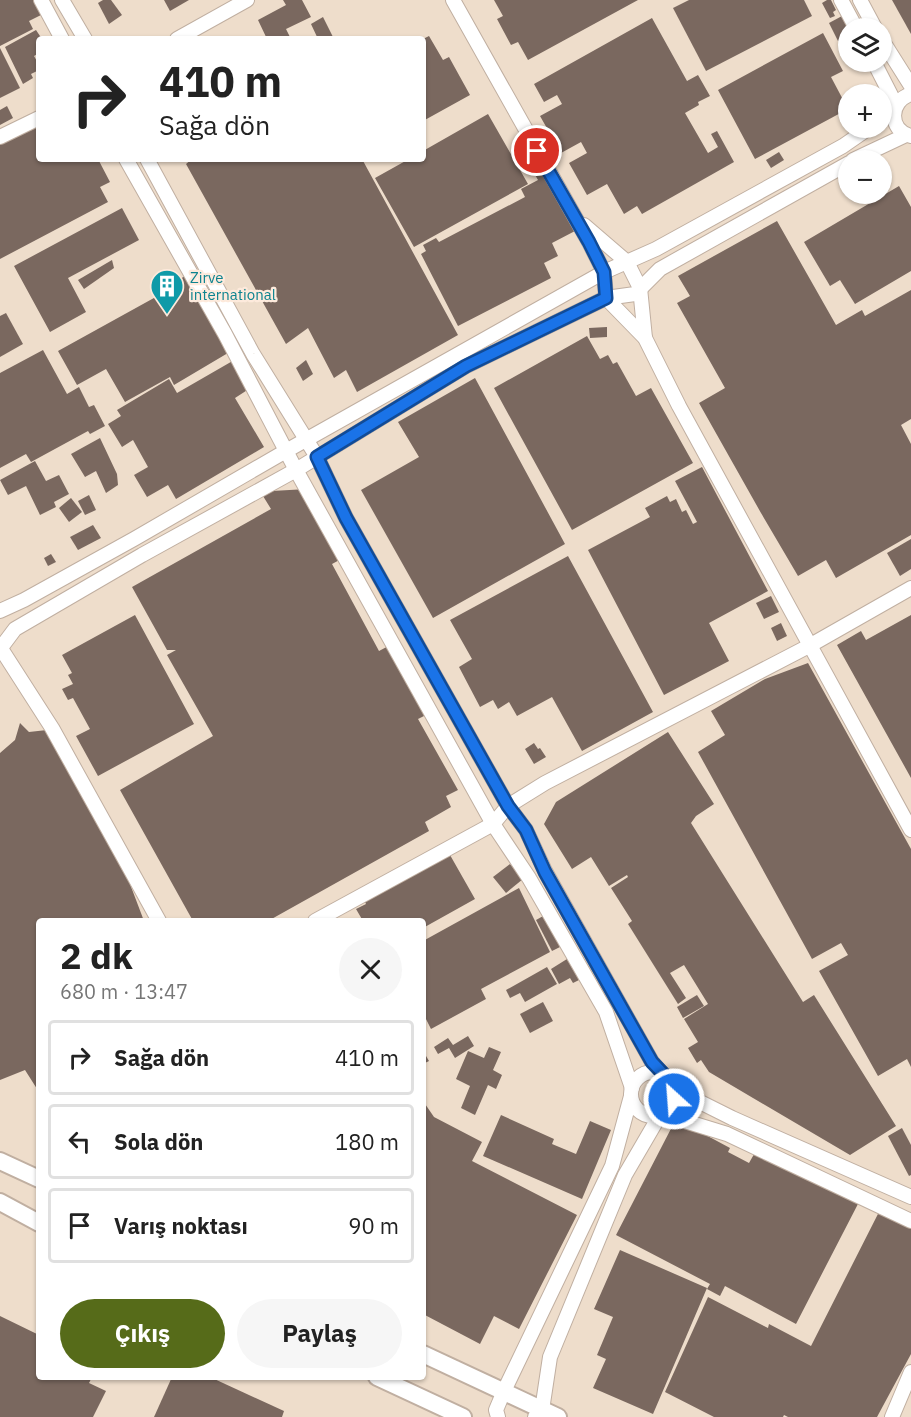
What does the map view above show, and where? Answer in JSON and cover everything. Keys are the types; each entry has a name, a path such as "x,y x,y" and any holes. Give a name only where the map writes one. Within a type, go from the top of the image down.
{"street":[{"path":"41,0 60,36"},
{"path":"62,0 83,36"},
{"path":"182,36 247,0"},
{"path":"453,0 604,272 606,298 645,338 809,646 911,830"},
{"path":"841,0 851,18"},
{"path":"860,0 870,18"},
{"path":"892,56 911,86"},
{"path":"879,72 895,108 895,123 900,131 909,136"},
{"path":"892,111 901,99 911,94"},
{"path":"25,124 36,115"},
{"path":"0,137 36,119"},
{"path":"876,150 909,136"},
{"path":"0,611 134,539 604,272 656,249 855,138"},
{"path":"128,162 225,334 296,470 493,824 529,878 606,1012 635,1106 640,1112 652,1116 661,1114 727,1134 911,1221"},
{"path":"149,162 253,354 317,457 346,518 508,806 526,830 545,872 652,1062 667,1079 674,1099 670,1107 661,1114 625,1175 550,1356 538,1414"},
{"path":"157,918 52,728 0,648 15,629 142,555 296,470 466,366 606,298 634,294 660,269 838,169"},
{"path":"745,200 754,216"},
{"path":"575,218 627,262 640,288 645,338"},
{"path":"134,539 142,555"},
{"path":"321,918 493,824 508,806 545,783 809,646 911,588"},
{"path":"498,1417 496,1410 504,1391 612,1166 631,1092 640,1076 654,1072 696,1100 810,1154 911,1197"},
{"path":"801,1170 810,1154"},
{"path":"0,1161 36,1178"},
{"path":"0,1202 36,1221"},
{"path":"426,1355 504,1391 538,1414 558,1417"},
{"path":"892,1417 911,1372"},
{"path":"383,1380 463,1417"}],"shaded area":[{"path":"0,0 911,0 911,1417 0,1417"}],"building":[{"path":"0,0 33,0 41,15 29,21 33,29 0,46"},
{"path":"111,0 122,15 109,24 98,3"},
{"path":"164,0 189,0 170,11"},
{"path":"283,0 302,0 311,17 286,29 290,36 266,36 258,20 286,5"},
{"path":"494,0 638,0 528,60 518,42 511,45 497,19 503,16"},
{"path":"689,0 804,0 812,16 706,71 673,8"},
{"path":"831,0 836,10 833,12 835,16 830,18 822,3"},
{"path":"892,0 911,0 911,34"},
{"path":"323,17 332,36 317,36 311,24"},
{"path":"652,18 687,81 698,75 710,96 685,113 708,153 718,147 711,134 717,131 734,162 642,214 637,206 624,214 607,184 587,195 569,163 587,153 581,142 561,153 540,116 562,104 557,95 544,102 534,84"},
{"path":"838,18 838,41 829,23"},
{"path":"36,30 40,36 36,36 36,55 34,56 36,72 31,74 33,78 23,84 5,47"},
{"path":"823,33 838,62 838,72 841,72 831,77 838,90 838,114 755,159 718,90"},
{"path":"429,36 443,60 449,57 470,95 426,119 426,38"},
{"path":"0,48 20,88 0,98"},
{"path":"7,106 13,118 0,125 0,110"},
{"path":"488,114 528,184 414,247 375,178 404,162 426,162 426,149"},
{"path":"36,126 36,162 100,162 110,182 100,187 108,202 0,259 0,144"},
{"path":"779,152 784,160 771,168 766,160"},
{"path":"188,162 364,162 458,335 357,392 346,370 334,378 308,328 286,344 186,164"},
{"path":"542,168 575,231 552,243 558,256 544,263 551,278 458,326 421,254 426,251 423,245 436,238 439,242 525,197 521,189 538,180 534,173"},
{"path":"899,186 911,207 911,271 855,304 840,280 830,286 804,242 868,204 892,204 892,190"},
{"path":"122,208 139,240 68,278 86,312 50,332 14,266"},
{"path":"777,221 836,325 862,310 865,316 911,290 911,419 901,425 911,444 911,535 836,578 826,560 798,576 761,513 699,403 725,388 677,303 690,296 678,276"},
{"path":"112,260 114,268 84,289 78,280"},
{"name":"Zirve international","path":"185,276 233,350 174,385 170,377 125,402 106,369 77,385 58,351 172,288 170,285"},
{"path":"6,313 23,344 0,357 0,316"},
{"path":"607,327 607,337 590,338 589,328"},
{"path":"587,336 600,359 608,355 613,364 617,362 636,396 651,388 693,463 572,530 494,388"},
{"path":"43,350 67,394 79,387 89,407 94,405 105,426 90,434 88,431 31,462 26,454 0,468 0,373"},
{"path":"236,359 252,387 235,398 264,447 176,499 168,485 147,497 134,475 148,467 133,440 122,447 108,424 121,416 117,410 169,379 177,393"},
{"path":"306,360 313,374 303,381 296,368"},
{"path":"475,378 565,544 433,618 361,490 419,457 398,422"},
{"path":"100,438 117,474 118,485 106,493 96,471 85,477 71,454"},
{"path":"35,461 46,481 59,475 69,494 54,502 56,507 40,515 26,486 8,495 0,480"},
{"path":"702,467 768,591 709,623 729,661 664,695 588,550 650,517 645,508 667,496 670,502 676,499 682,512 686,510 693,524 697,522 675,481"},
{"path":"307,489 345,557 332,564 379,651 396,642 434,711 418,719 458,790 446,796 451,807 425,822 429,831 273,918 191,918 120,790 213,736 167,655 176,650 167,650 132,587 271,509 263,496 272,491"},
{"path":"89,495 96,510 85,515 78,501"},
{"path":"71,498 82,512 69,522 59,508"},
{"path":"93,525 101,538 78,550 70,537"},
{"path":"911,539 911,569 900,576 887,553"},
{"path":"51,554 56,562 48,566 44,558"},
{"path":"568,556 653,712 582,751 552,697 517,716 509,702 498,709 493,700 480,707 459,667 472,659 450,620"},
{"path":"771,596 779,612 764,619 756,603"},
{"path":"135,615 194,724 98,776 76,736 90,729 73,698 68,700 62,689 73,684 68,675 72,673 62,655"},
{"path":"911,615 911,778 837,645 861,631 866,640"},
{"path":"781,623 787,636 777,641 771,628"},
{"path":"808,663 911,849 911,1067 907,1059 878,1076 819,971 848,955 841,943 812,959 698,752 725,735 711,711 765,679"},
{"path":"20,723 29,732 47,730 119,855 143,918 36,918 36,1087 25,1070 0,1080 0,753 15,740"},
{"path":"668,732 714,804 696,816 691,823 803,1002 814,995 896,1126 850,1155 709,1072 701,1060 697,1063 688,1048 698,1042 684,1019 708,1004 684,965 670,973 686,998 678,1004 628,924 632,921 611,888 628,877 627,875 609,886 591,857 572,869 544,824 556,802"},
{"path":"534,743 546,757 534,764 525,749"},
{"path":"450,855 475,899 426,926 426,918 361,918 356,909 366,904 365,902"},
{"path":"510,864 523,879 506,893 493,877"},
{"path":"519,888 550,952 481,989 486,999 431,1029 426,1019 426,939"},
{"path":"545,915 562,946 552,951 536,920"},
{"path":"567,959 579,980 573,983 570,978 559,984 551,969"},
{"path":"547,967 557,984 525,1002 520,993 510,998 506,990"},
{"path":"697,995 704,1006 683,1018 677,1007"},
{"path":"543,1002 553,1021 530,1033 520,1014"},
{"path":"468,1036 474,1046 455,1058 449,1048 438,1054 434,1047 448,1038 453,1045"},
{"path":"489,1047 501,1052 493,1070 502,1075 496,1089 488,1085 475,1115 461,1108 470,1086 456,1079 468,1051 484,1058"},
{"path":"426,1105 434,1117 482,1142 472,1161 577,1215 519,1329 494,1316 480,1344 426,1316"},
{"path":"501,1115 554,1139 552,1144 576,1154 590,1121 611,1130 582,1199 483,1156"},
{"path":"676,1119 730,1148 728,1152 749,1163 757,1149 859,1202 796,1324 725,1286 720,1296 707,1289 710,1284 616,1235"},
{"path":"902,1128 911,1145 911,1175 909,1176 888,1136"},
{"path":"881,1208 911,1225 911,1354 877,1417 788,1417 784,1415 783,1417 714,1417 665,1392 708,1297 768,1328 769,1324 811,1346"},
{"path":"620,1250 707,1288 653,1414 593,1388 606,1359 597,1355 613,1317 594,1309"},
{"path":"0,1316 36,1334 36,1380 90,1380 89,1383 106,1391 93,1417 0,1417"},
{"path":"171,1380 217,1380 284,1411 282,1417 154,1417"}],"place":[{"name":"Zirve international","path":"167,315"}],"route":[{"path":"537,151 604,272 606,298 466,366 317,457 346,518 508,806 526,830 545,872 652,1062 672,1083 674,1099"}]}
